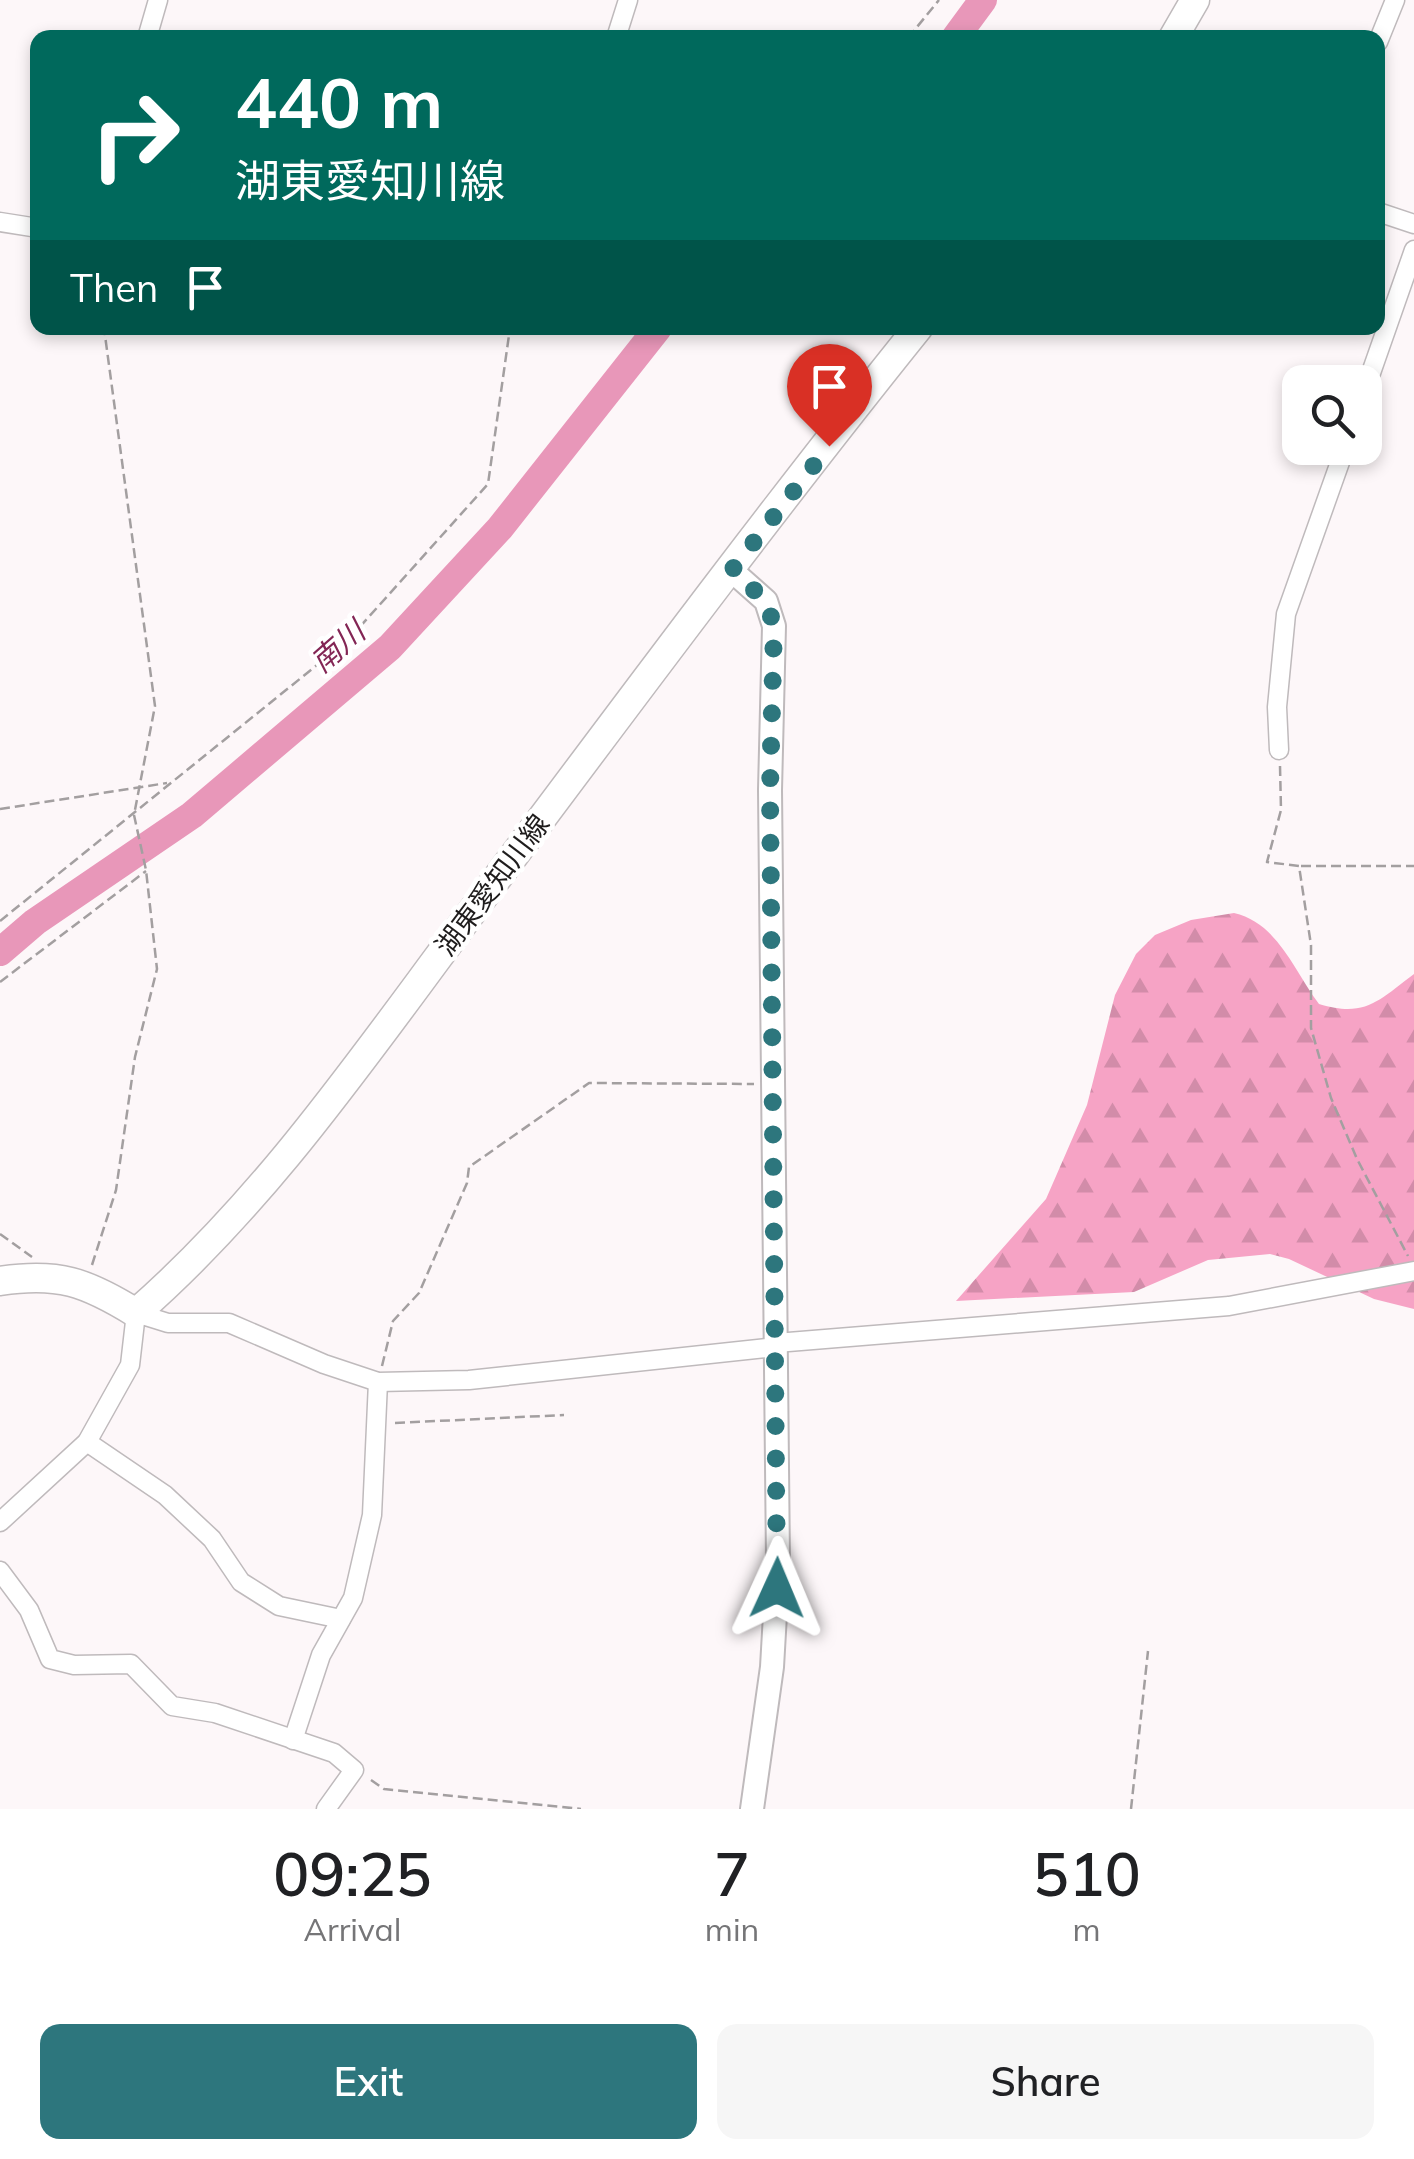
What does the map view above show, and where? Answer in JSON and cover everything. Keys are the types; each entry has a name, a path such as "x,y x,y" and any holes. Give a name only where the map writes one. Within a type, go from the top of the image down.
{"main road":[{"path":"1179,30 1196,0"},
{"name":"湖東愛知川線","path":"136,1312 170,1283 316,1125 913,335"},
{"path":"0,1282 35,1276 89,1284 136,1312"}],"street":[{"path":"149,30 158,0"},
{"path":"619,30 628,0"},
{"path":"1383,30 1395,0"},
{"path":"1385,214 1414,224"},
{"path":"0,222 30,227"},
{"path":"1385,333 1414,250"},
{"path":"1374,365 1384,335"},
{"path":"1280,750 1277,707 1286,614 1338,465"},
{"path":"732,570 766,601 774,626 770,790 776,1613 752,1809"},
{"path":"0,1522 86,1442 130,1366 136,1312 168,1324 229,1322 324,1364 378,1382 469,1380 776,1345 1229,1306 1414,1270"},
{"path":"292,1740 320,1654 353,1598 372,1515 378,1382"},
{"path":"86,1442 164,1494 212,1539 241,1582 279,1606 341,1619"},
{"path":"0,1571 30,1610 50,1658 74,1665 131,1664 172,1706 215,1713 334,1754 354,1770 326,1809"}],"path":[{"path":"915,30 939,0"},
{"path":"89,1284 83,1286 106,1231 116,1190 135,1058 157,969 146,870 134,812 155,706 105,335"},
{"path":"0,922 348,640 488,484 509,335"},
{"path":"1280,750 1281,810 1266,862 1299,866 1414,866"},
{"path":"0,809 167,784"},
{"path":"1299,866 1311,946 1311,1028 1332,1098 1357,1159 1414,1270"},
{"path":"0,982 146,870"},
{"path":"378,1382 393,1321 426,1279 467,1184 469,1167 589,1082 774,1084"},
{"path":"376,1424 564,1415"},
{"path":"1132,1809 1148,1651"},
{"path":"354,1770 384,1789 581,1809"}],"green space":[{"path":"1234,913 1249,918 1274,937 1319,1004 1360,1008 1380,999 1414,974 1414,1309 1374,1299 1270,1254 1208,1260 1134,1292 956,1301 1046,1199 1087,1105 1115,995 1136,954 1155,935 1191,920"}],"waterway":[{"name":"南川","path":"961,30 983,0"},
{"name":"南川","path":"0,952 35,922 192,815 390,647 500,528 652,335"}],"route":[{"path":"777,1588 778,1304 770,790 774,626 766,601 732,570 829,446"}]}
